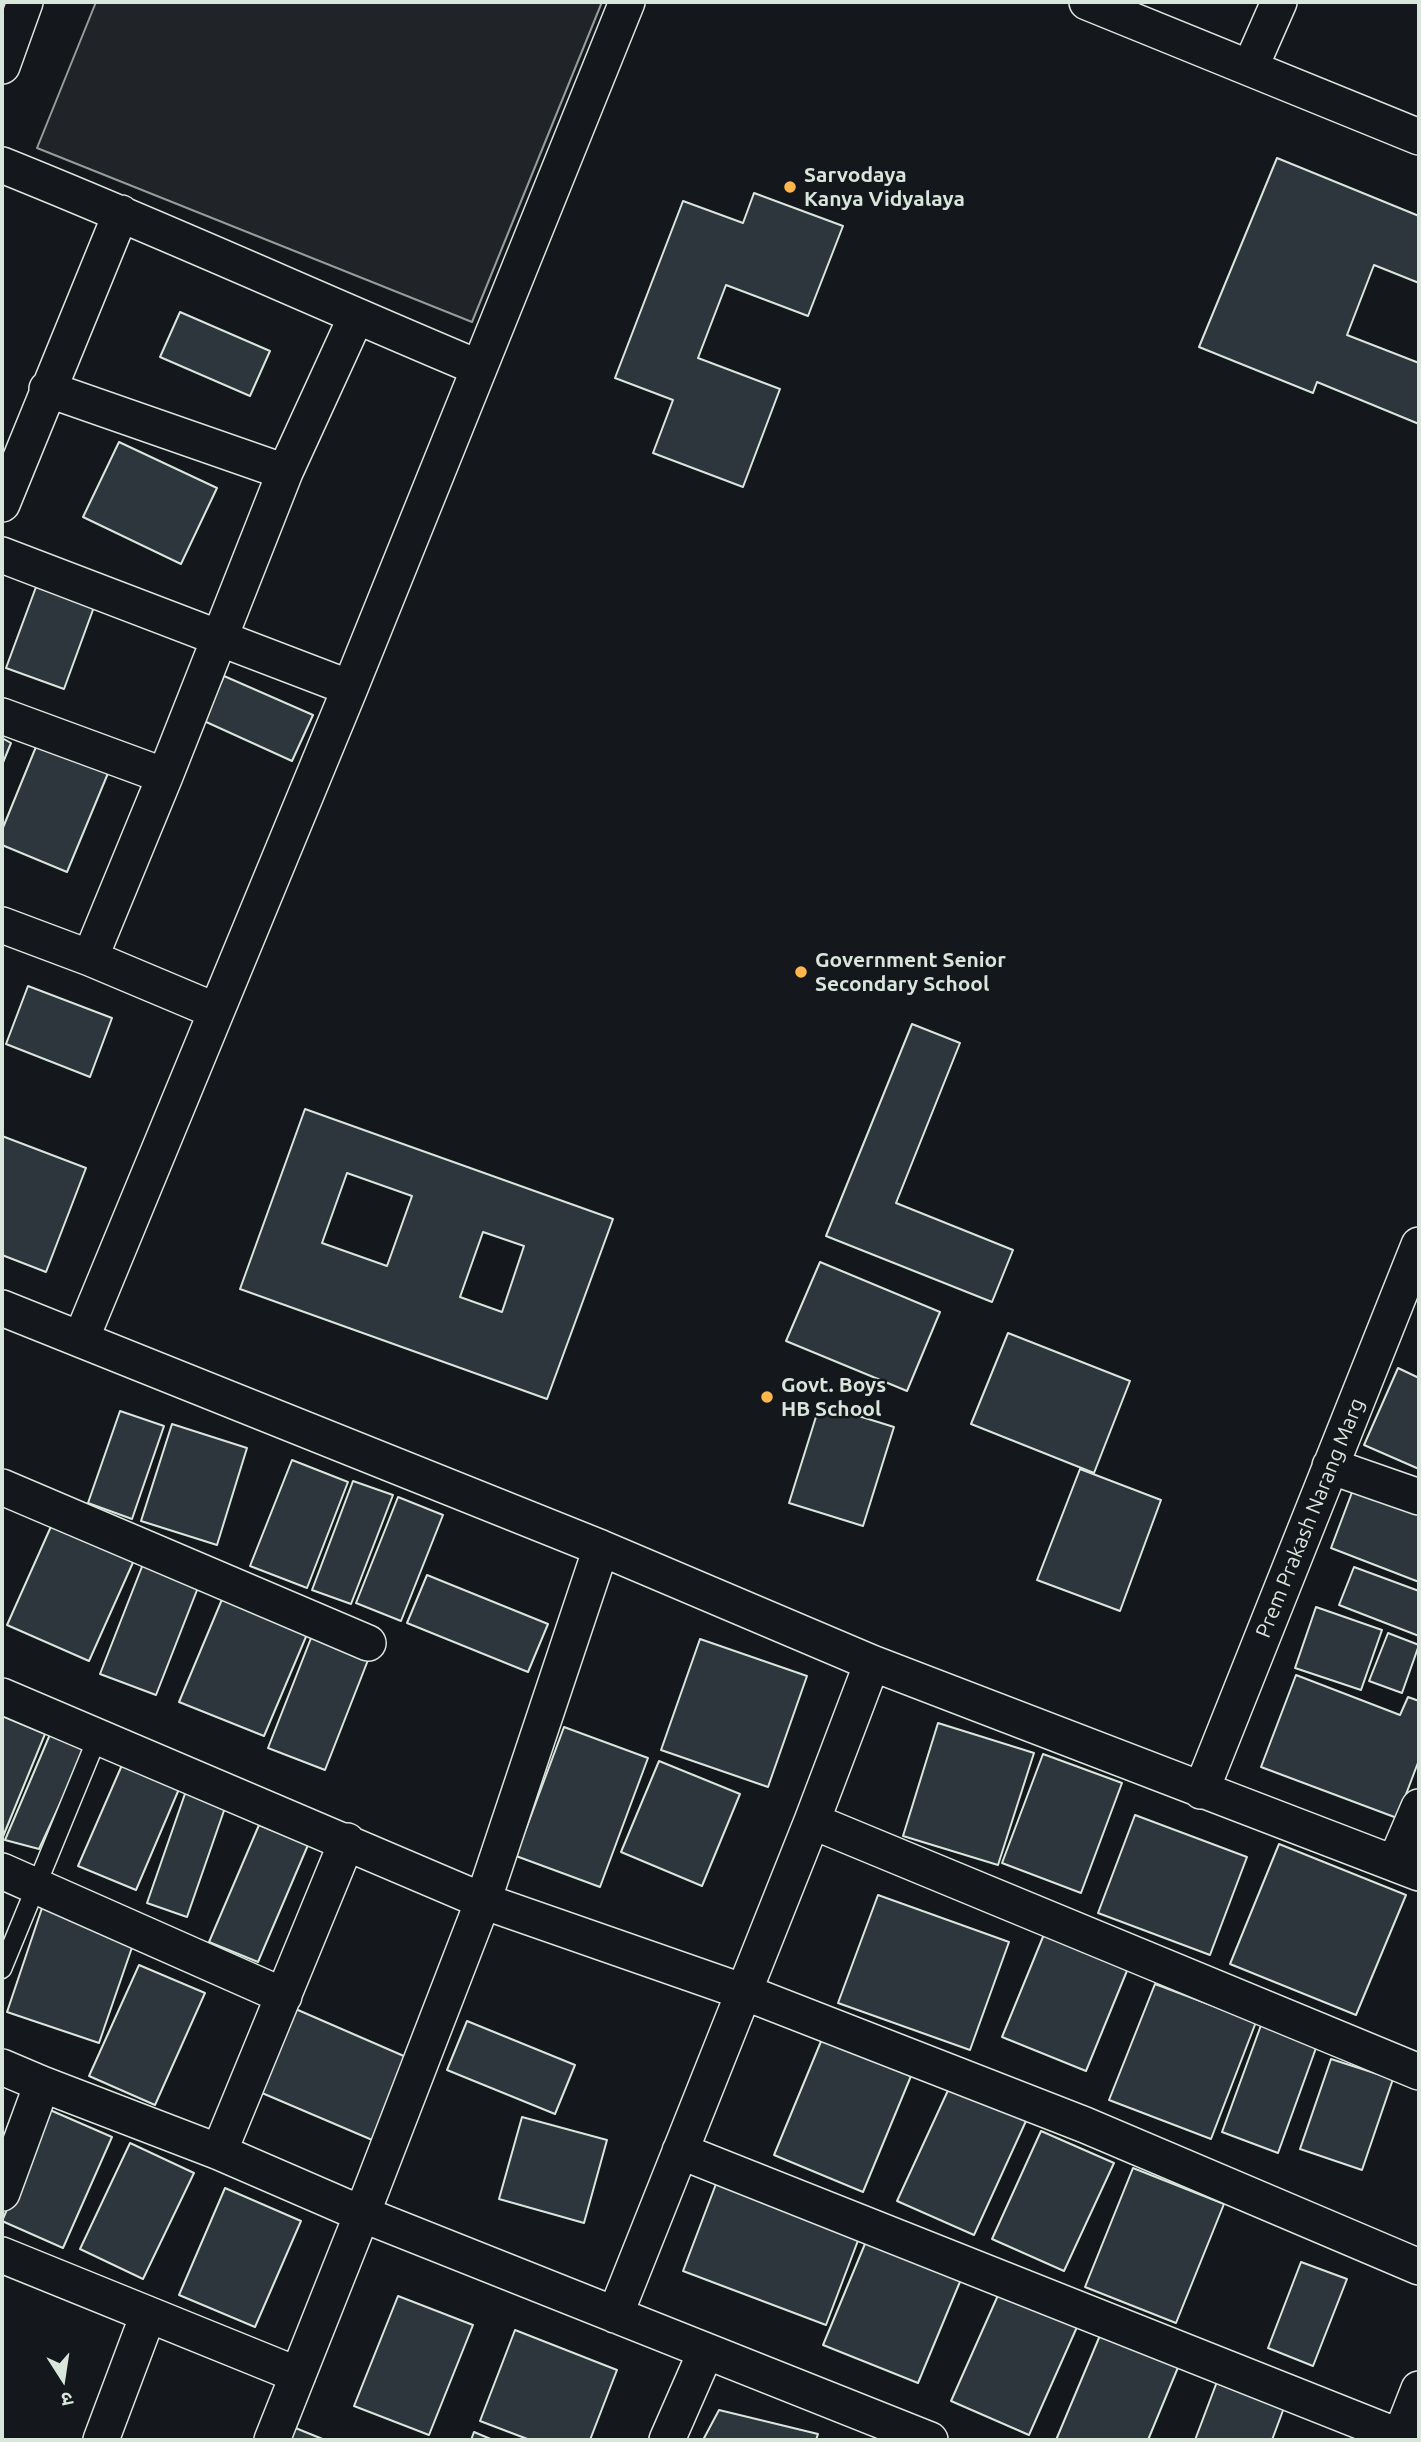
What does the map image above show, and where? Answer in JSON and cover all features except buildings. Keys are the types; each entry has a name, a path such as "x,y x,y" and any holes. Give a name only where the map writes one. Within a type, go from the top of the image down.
{"street":[{"path":"2,66 25,2"},
{"path":"81,1339 350,688 627,2"},
{"path":"1087,2 1419,137"},
{"path":"1250,68 1279,2"},
{"path":"2,165 121,213 478,368"},
{"path":"2,504 121,213"},
{"path":"90,958 285,472 356,317"},
{"path":"47,389 285,472"},
{"path":"2,555 350,688"},
{"path":"2,716 165,776"},
{"path":"2,925 90,958 216,1011"},
{"name":"Prem Prakash Narang Marg","path":"1201,1791 1419,1245"},
{"path":"2,1308 601,1548 872,1662 1201,1791 1407,1868 1419,1807"},
{"path":"1330,1466 1419,1497"},
{"path":"2,1486 368,1643"},
{"path":"272,2440 483,1901 601,1548"},
{"path":"615,2315 812,1821 872,1662"},
{"path":"2,1696 483,1901 744,1992 1085,2125 1419,2266"},
{"path":"812,1821 1419,2072"},
{"path":"219,2152 346,1841"},
{"path":"2,1871 284,1996"},
{"path":"2,2067 219,2152 362,2214 930,2440"},
{"path":"2,2193 42,2084"},
{"path":"680,2151 1400,2438 1419,2389"},
{"path":"2,2255 298,2375"},
{"path":"101,2440 148,2315"},
{"path":"667,2440 706,2351"}],"lane":[{"path":"2,1969 98,1736"}],"shaded area":[{"path":"96,2 602,2 472,322 37,148"}],"place":[{"name":"Sarvodaya Kanya Vidyalaya","path":"790,187"},
{"name":"Government Senior Secondary School","path":"801,972"},
{"name":"Govt. Boys HB School","path":"767,1397"}]}
